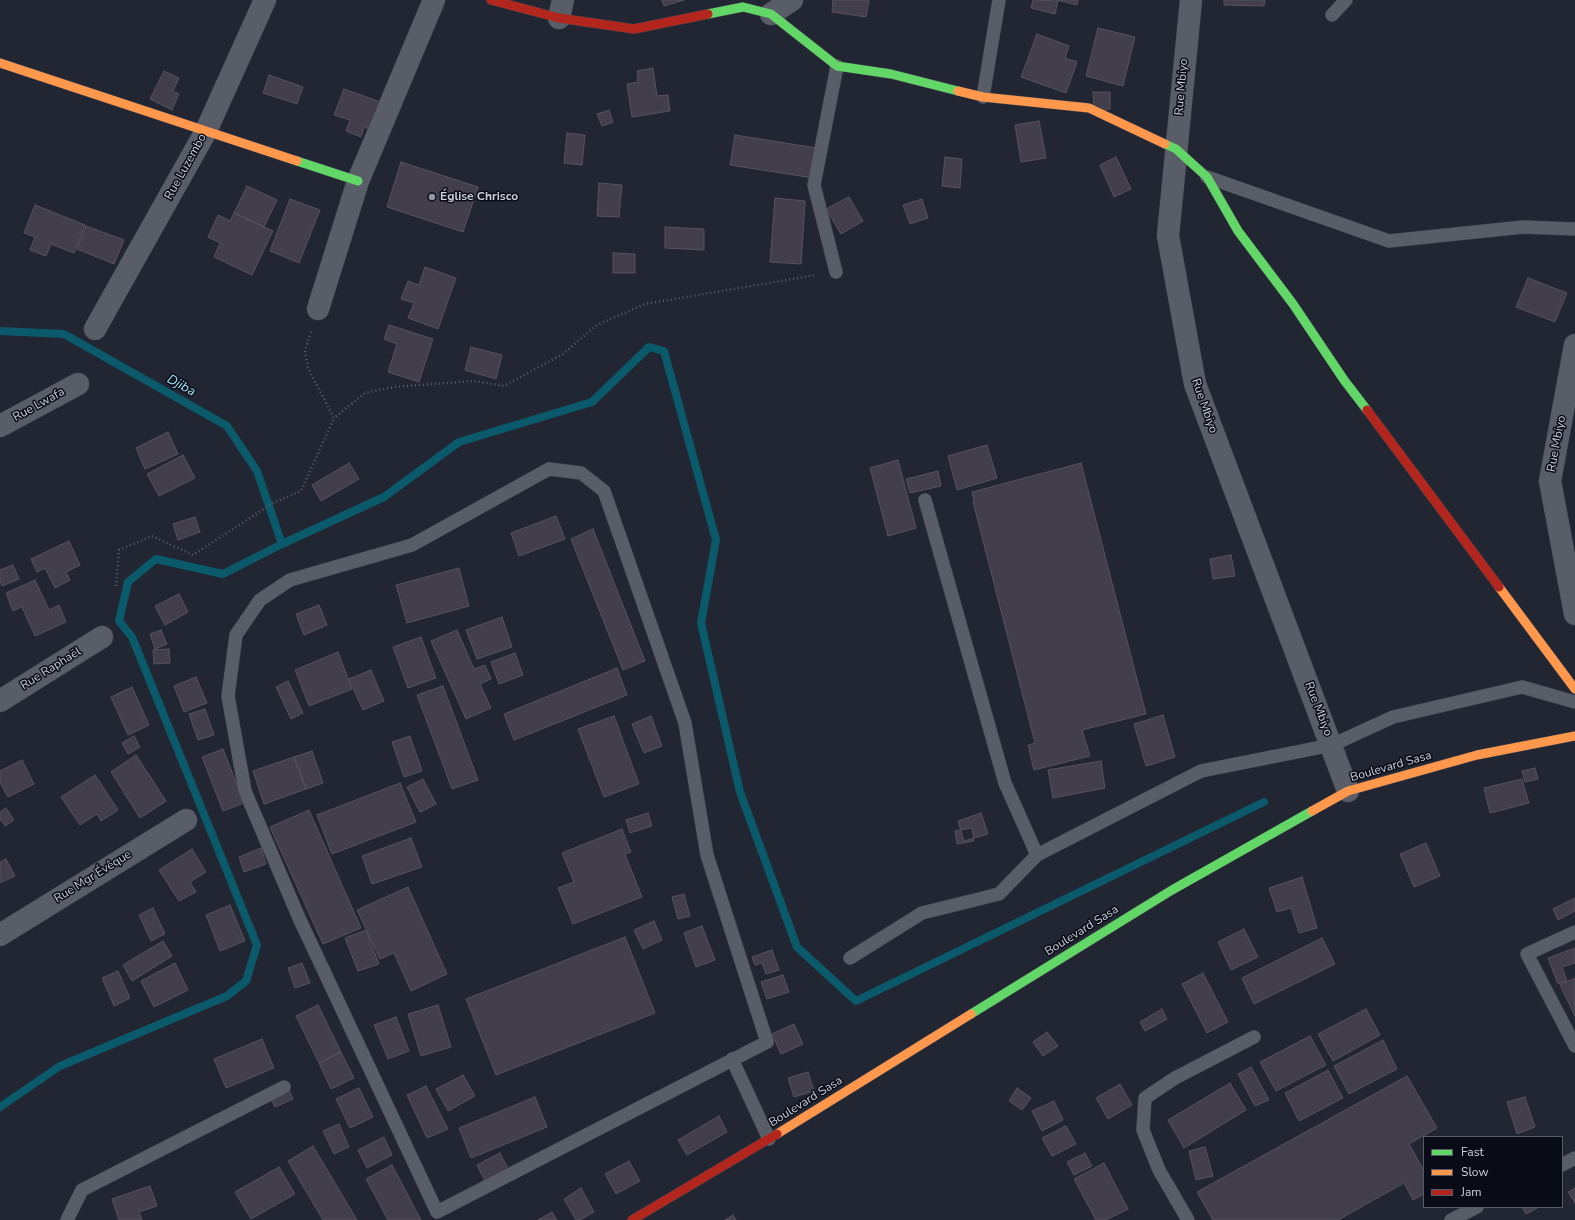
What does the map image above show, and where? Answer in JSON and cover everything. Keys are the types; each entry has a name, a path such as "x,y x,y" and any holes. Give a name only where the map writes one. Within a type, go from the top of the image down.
{"street":[{"name":"Rue Luzembo","path":"95,329 206,131 265,0"},
{"path":"318,309 358,181 434,0"},
{"path":"491,0 561,9 634,29 743,7 771,14 837,66 891,74 983,97 1089,108 1176,149 1207,177 1238,231 1293,304 1344,380 1575,688"},
{"path":"771,14 792,0"},
{"name":"Rue Mbiyo","path":"1190,0 1168,236 1195,384 1348,791"},
{"path":"0,63 358,181"},
{"name":"Rue Mbiyo","path":"1575,345 1550,481 1575,614"},
{"name":"Rue Lwafa","path":"0,426 78,384"},
{"name":"Rue Raphaël","path":"0,701 102,637"},
{"name":"Boulevard Sasa","path":"632,1220 769,1139 1172,890 1348,791 1477,756 1575,736"},
{"name":"Rue Mgr Évêque","path":"0,935 186,820"}],"lane":[{"path":"983,97 999,0"},
{"path":"1332,15 1346,0"},
{"path":"836,272 814,185 837,66"},
{"path":"1207,177 1389,241 1523,227 1575,229"},
{"path":"549,469 581,473 604,491 685,723 707,855 767,1042 732,1059 436,1212 299,918 245,791 228,696 236,635 260,600 290,580 412,545 549,469"},
{"path":"925,500 1005,782 1037,855"},
{"path":"850,958 922,913 999,894 1037,855 1201,771 1332,746 1393,717 1522,687 1575,702"},
{"path":"1575,932 1527,954 1575,1046"},
{"path":"1188,1220 1159,1170 1143,1130 1145,1098 1175,1078 1254,1037"},
{"path":"732,1059 769,1139"},
{"path":"67,1220 82,1190 284,1087"},
{"path":"1563,1164 1575,1158"},
{"path":"1451,1220 1475,1208"}],"path":[{"path":"116,586 119,550 152,536 193,555 273,503 301,491 334,418 365,393 393,387 474,381 504,386 563,354 597,325 645,304 836,272"},
{"path":"318,309 305,351 308,368 334,418"}],"building":[{"path":"662,0 684,0 664,6"},
{"path":"833,0 869,0 866,17 832,12"},
{"path":"1033,0 1058,1 1055,14 1031,8"},
{"path":"1057,0 1078,0 1077,5"},
{"path":"1224,0 1265,0 1264,6 1224,5"},
{"path":"1098,28 1135,37 1123,86 1086,76"},
{"path":"1037,34 1069,46 1065,58 1077,62 1066,93 1021,77"},
{"path":"653,68 657,96 668,95 670,111 632,117 627,84 638,82 637,71"},
{"path":"164,71 179,78 173,91 179,94 172,110 150,99"},
{"path":"269,75 303,87 297,104 263,93"},
{"path":"344,89 386,104 376,132 364,127 361,137 346,131 350,120 334,115"},
{"path":"1093,92 1110,92 1110,109 1094,110"},
{"path":"609,110 613,122 602,126 597,114"},
{"path":"1039,121 1046,158 1021,162 1015,125"},
{"path":"567,133 585,135 582,165 564,163"},
{"path":"735,135 817,148 813,178 730,165"},
{"path":"945,157 962,159 960,188 942,186"},
{"path":"1116,157 1131,189 1114,197 1100,165"},
{"name":"Église Chrisco","path":"401,162 478,187 463,232 387,207"},
{"path":"599,183 622,185 619,217 597,216"},
{"path":"247,186 277,200 264,227 234,213"},
{"path":"849,197 863,221 841,234 826,209"},
{"path":"775,198 805,201 801,264 770,262"},
{"path":"290,199 320,210 299,263 270,251"},
{"path":"922,199 928,218 910,224 903,205"},
{"path":"35,205 85,225 74,253 51,244 46,256 30,250 35,237 24,233"},
{"path":"234,213 273,231 252,275 214,257 220,243 208,237 218,215 230,221"},
{"path":"86,226 124,240 114,264 77,249"},
{"path":"665,227 704,229 704,250 665,248"},
{"path":"613,253 635,254 635,273 613,273"},
{"path":"425,267 456,278 438,329 408,318 414,303 401,299 408,281 419,285"},
{"path":"1528,278 1567,293 1555,322 1516,307"},
{"path":"389,325 433,339 419,382 388,372 397,344 384,339"},
{"path":"471,347 502,355 496,379 465,370"},
{"path":"168,432 178,454 145,469 136,448"},
{"path":"987,445 997,478 957,490 948,456"},
{"path":"183,455 195,478 159,496 147,474"},
{"path":"898,460 916,528 888,536 870,468"},
{"path":"349,463 359,479 321,501 312,485"},
{"path":"1081,463 1146,714 1082,730 1090,756 1034,770 1028,745 1035,743 973,502 972,492"},
{"path":"938,471 941,486 910,493 906,479"},
{"path":"556,516 565,539 519,556 511,533"},
{"path":"195,517 200,532 178,540 173,524"},
{"path":"593,529 645,661 623,670 571,539"},
{"path":"69,541 80,565 66,572 70,580 55,588 45,568 37,572 31,559"},
{"path":"1231,555 1235,576 1213,579 1210,559"},
{"path":"13,565 19,579 2,586 0,581 0,570"},
{"path":"459,568 469,606 407,623 396,585"},
{"path":"35,580 49,610 59,605 66,622 35,636 22,607 13,611 6,593"},
{"path":"179,594 188,612 165,625 155,606"},
{"path":"319,605 327,625 304,635 296,614"},
{"path":"502,617 512,647 477,659 466,630"},
{"path":"161,630 167,644 155,649 150,634"},
{"path":"457,630 474,669 485,665 491,679 480,684 491,708 466,719 431,641"},
{"path":"421,637 436,678 408,688 393,647"},
{"path":"169,649 170,663 154,664 153,650"},
{"path":"338,652 352,689 309,706 295,670"},
{"path":"515,653 523,675 499,684 491,662"},
{"path":"617,668 627,695 514,740 504,714"},
{"path":"371,670 384,701 363,710 349,679"},
{"path":"196,677 207,703 184,712 174,686"},
{"path":"288,681 303,713 291,719 276,687"},
{"path":"443,686 478,780 452,789 417,695"},
{"path":"132,687 149,725 128,735 111,697"},
{"path":"205,709 214,735 198,740 189,714"},
{"path":"1163,715 1175,757 1146,766 1134,724"},
{"path":"614,716 639,784 604,797 578,729"},
{"path":"651,716 662,746 644,753 632,724"},
{"path":"134,736 140,747 128,754 122,743"},
{"path":"410,736 422,771 404,777 392,742"},
{"path":"223,749 244,803 223,811 202,757"},
{"path":"312,751 323,783 306,789 294,757"},
{"path":"136,755 166,801 140,818 111,772"},
{"path":"294,757 306,789 264,804 253,771"},
{"path":"22,760 34,784 8,797 0,782 0,771"},
{"path":"1101,761 1105,788 1053,798 1048,770"},
{"path":"1535,768 1538,779 1525,782 1522,771"},
{"path":"95,775 118,810 101,821 97,814 80,825 61,797"},
{"path":"423,779 436,804 420,812 407,787"},
{"path":"1522,779 1529,803 1490,813 1484,788"},
{"path":"400,783 416,822 332,854 317,815"},
{"path":"6,808 14,820 5,826 0,819 0,812"},
{"path":"309,810 361,928 323,944 270,827"},
{"path":"648,813 652,826 630,833 626,820"},
{"path":"981,813 988,834 964,841 958,821"},
{"path":"972,828 974,841 957,844 955,831"},
{"path":"622,829 631,852 625,854 642,897 573,924 558,888 574,882 562,853"},
{"path":"411,838 422,867 372,884 362,856"},
{"path":"1426,843 1440,876 1414,887 1400,854"},
{"path":"261,848 266,864 244,872 239,857"},
{"path":"192,849 206,872 190,882 196,892 179,901 159,870"},
{"path":"6,859 15,876 0,883 0,862"},
{"path":"1302,877 1317,928 1299,933 1291,908 1277,912 1269,888"},
{"path":"408,887 447,974 411,991 394,953 380,959 357,910"},
{"path":"684,894 690,916 678,919 672,897"},
{"path":"1575,898 1575,911 1558,920 1553,909"},
{"path":"230,905 245,941 220,951 206,915"},
{"path":"153,908 165,934 151,941 139,915"},
{"path":"654,921 662,940 643,949 634,930"},
{"path":"702,926 715,960 696,967 684,933"},
{"path":"1244,929 1258,957 1231,970 1218,942"},
{"path":"366,930 379,964 358,971 345,938"},
{"path":"625,937 655,1013 496,1075 466,999"},
{"path":"1322,938 1335,964 1254,1004 1242,978"},
{"path":"163,941 172,956 132,981 123,965"},
{"path":"1575,948 1575,963 1562,967 1567,981 1558,984 1548,958"},
{"path":"772,950 779,970 766,974 762,963 755,965 752,957"},
{"path":"175,963 188,990 154,1007 141,981"},
{"path":"302,963 310,983 295,988 288,968"},
{"path":"118,971 130,998 114,1006 102,978"},
{"path":"1203,973 1228,1022 1207,1033 1182,984"},
{"path":"783,975 789,992 767,999 761,982"},
{"path":"1575,978 1575,1016 1560,985"},
{"path":"318,1005 341,1052 319,1063 296,1016"},
{"path":"438,1005 451,1047 421,1056 408,1014"},
{"path":"1162,1009 1167,1019 1145,1031 1140,1022"},
{"path":"1366,1009 1380,1035 1333,1061 1318,1034"},
{"path":"396,1017 409,1051 388,1059 374,1025"},
{"path":"794,1024 803,1044 781,1054 772,1034"},
{"path":"1047,1032 1058,1046 1043,1056 1033,1042"},
{"path":"1310,1036 1326,1065 1276,1091 1260,1062"},
{"path":"262,1039 274,1068 226,1088 214,1059"},
{"path":"1383,1040 1397,1069 1349,1094 1334,1066"},
{"path":"341,1052 354,1078 331,1089 319,1063"},
{"path":"1251,1067 1269,1100 1255,1106 1238,1074"},
{"path":"1328,1070 1343,1098 1299,1121 1285,1093"},
{"path":"808,1072 814,1091 794,1097 788,1078"},
{"path":"463,1075 475,1096 448,1111 436,1089"},
{"path":"1407,1076 1437,1128 1409,1144 1423,1169 1423,1195 1413,1200 1404,1183 1338,1220 1213,1220 1197,1192"},
{"path":"285,1082 293,1099 275,1107 267,1091"},
{"path":"1230,1083 1246,1110 1184,1148 1168,1120"},
{"path":"1120,1084 1132,1105 1108,1119 1096,1098"},
{"path":"426,1086 448,1129 427,1138 407,1095"},
{"path":"359,1088 373,1117 350,1128 336,1099"},
{"path":"1017,1088 1031,1098 1022,1110 1009,1101"},
{"path":"535,1097 547,1127 471,1158 459,1128"},
{"path":"1525,1097 1535,1127 1517,1134 1507,1102"},
{"path":"1054,1101 1063,1120 1042,1131 1032,1111"},
{"path":"719,1116 727,1132 687,1155 678,1140"},
{"path":"339,1124 349,1147 334,1154 323,1131"},
{"path":"1066,1126 1076,1144 1052,1156 1042,1138"},
{"path":"384,1137 392,1155 367,1168 358,1150"},
{"path":"313,1146 357,1220 323,1220 288,1161"},
{"path":"1205,1147 1213,1176 1196,1180 1189,1151"},
{"path":"500,1153 508,1169 485,1181 477,1165"},
{"path":"1085,1153 1092,1166 1074,1175 1067,1162"},
{"path":"629,1161 640,1181 616,1194 605,1174"},
{"path":"1104,1163 1128,1209 1106,1220 1096,1220 1074,1179"},
{"path":"392,1165 421,1220 388,1220 366,1179"},
{"path":"279,1167 295,1194 251,1219 235,1192"},
{"path":"150,1186 157,1206 139,1212 142,1220 119,1220 112,1199"},
{"path":"581,1188 594,1212 580,1220 576,1220 564,1199"},
{"path":"1575,1188 1575,1203 1568,1192"},
{"path":"1523,1208 1537,1208 1526,1214"},
{"path":"552,1212 557,1220 538,1220"},
{"path":"733,1215 736,1220 725,1220"}],"waterway":[{"name":"Djiba","path":"0,331 64,334 227,426 257,471 282,544"},
{"path":"0,1107 60,1066 227,996 246,981 257,945 132,637 119,621 128,582 156,559 223,574 282,544 384,497 459,442 592,402 649,347 664,351 716,540 701,623 740,792 797,947 856,1001 1264,802"}],"traffic: fast":[{"path":"708,14 743,7 771,14 837,66 891,74 958,91"},
{"path":"1165,144 1176,149 1207,177 1238,231 1293,304 1344,380 1367,410"},
{"path":"297,161 358,181"},
{"path":"971,1014 1172,890 1312,811"}],"traffic: slow":[{"path":"0,63 297,161"},
{"path":"958,91 983,97 1089,108 1165,144"},
{"path":"1499,587 1575,689"},
{"path":"1312,811 1348,791 1477,755 1575,736"},
{"path":"777,1134 971,1014"}],"traffic: jam":[{"path":"491,0 559,18 634,29 708,14"},
{"path":"1367,410 1499,587"},
{"path":"632,1220 777,1134"}],"place":[{"name":"Église Chrisco","path":"432,197"}]}
